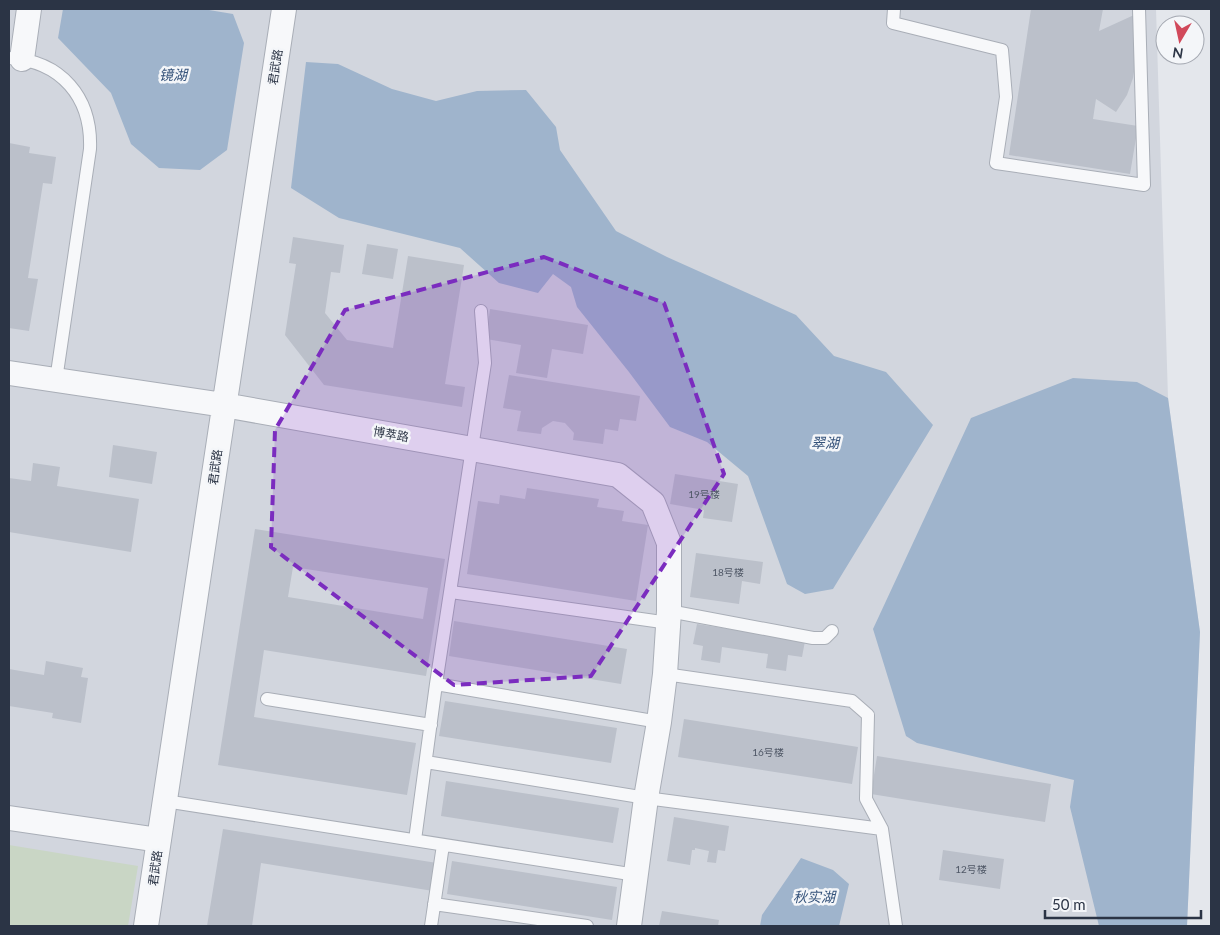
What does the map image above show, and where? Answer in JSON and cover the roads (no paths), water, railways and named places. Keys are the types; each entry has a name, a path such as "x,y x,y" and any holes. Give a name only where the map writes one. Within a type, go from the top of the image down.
{"street":[{"path":"15,59 29,9"},
{"name":"君武路","path":"146,926 284,9"},
{"name":"博萃路","path":"9,374 224,404 618,475 653,503 669,542 669,617 659,722 646,798 629,926"},
{"path":"9,818 159,840"}],"lane":[{"path":"894,9 893,23 1002,50 1006,97 996,163 1144,185 1139,9"},
{"path":"15,59 37,62 51,69 64,79 74,90 88,118 90,149 56,380"},
{"path":"415,840 436,684 485,363 481,312"},
{"path":"451,592 669,617 813,638 825,638 832,631"},
{"path":"665,674 852,701 868,716 866,799 882,829 896,926"},
{"path":"436,684 659,722"},
{"path":"267,699 431,725"},
{"path":"426,762 646,798 882,829"},
{"path":"165,801 636,875"},
{"path":"431,926 443,845"},
{"path":"434,904 586,926"}],"water":[{"name":"镜湖","path":"63,9 203,9 233,14 244,43 227,150 200,170 159,168 131,144 111,93 58,38"},
{"name":"翠湖","path":"306,62 338,64 392,89 436,101 477,91 526,90 556,127 560,150 616,231 667,257 796,315 834,356 886,372 933,425 833,589 805,594 787,584 748,476 707,442 670,427 577,307 571,287 553,274 538,293 499,283 460,248 339,218 291,188"},
{"path":"1073,378 1137,382 1168,398 1200,632 1187,926 1099,926 1070,807 1074,780 917,743 906,736 873,629 971,418"},
{"name":"秋实湖","path":"801,858 833,870 849,884 839,926 760,926 762,915"}]}
